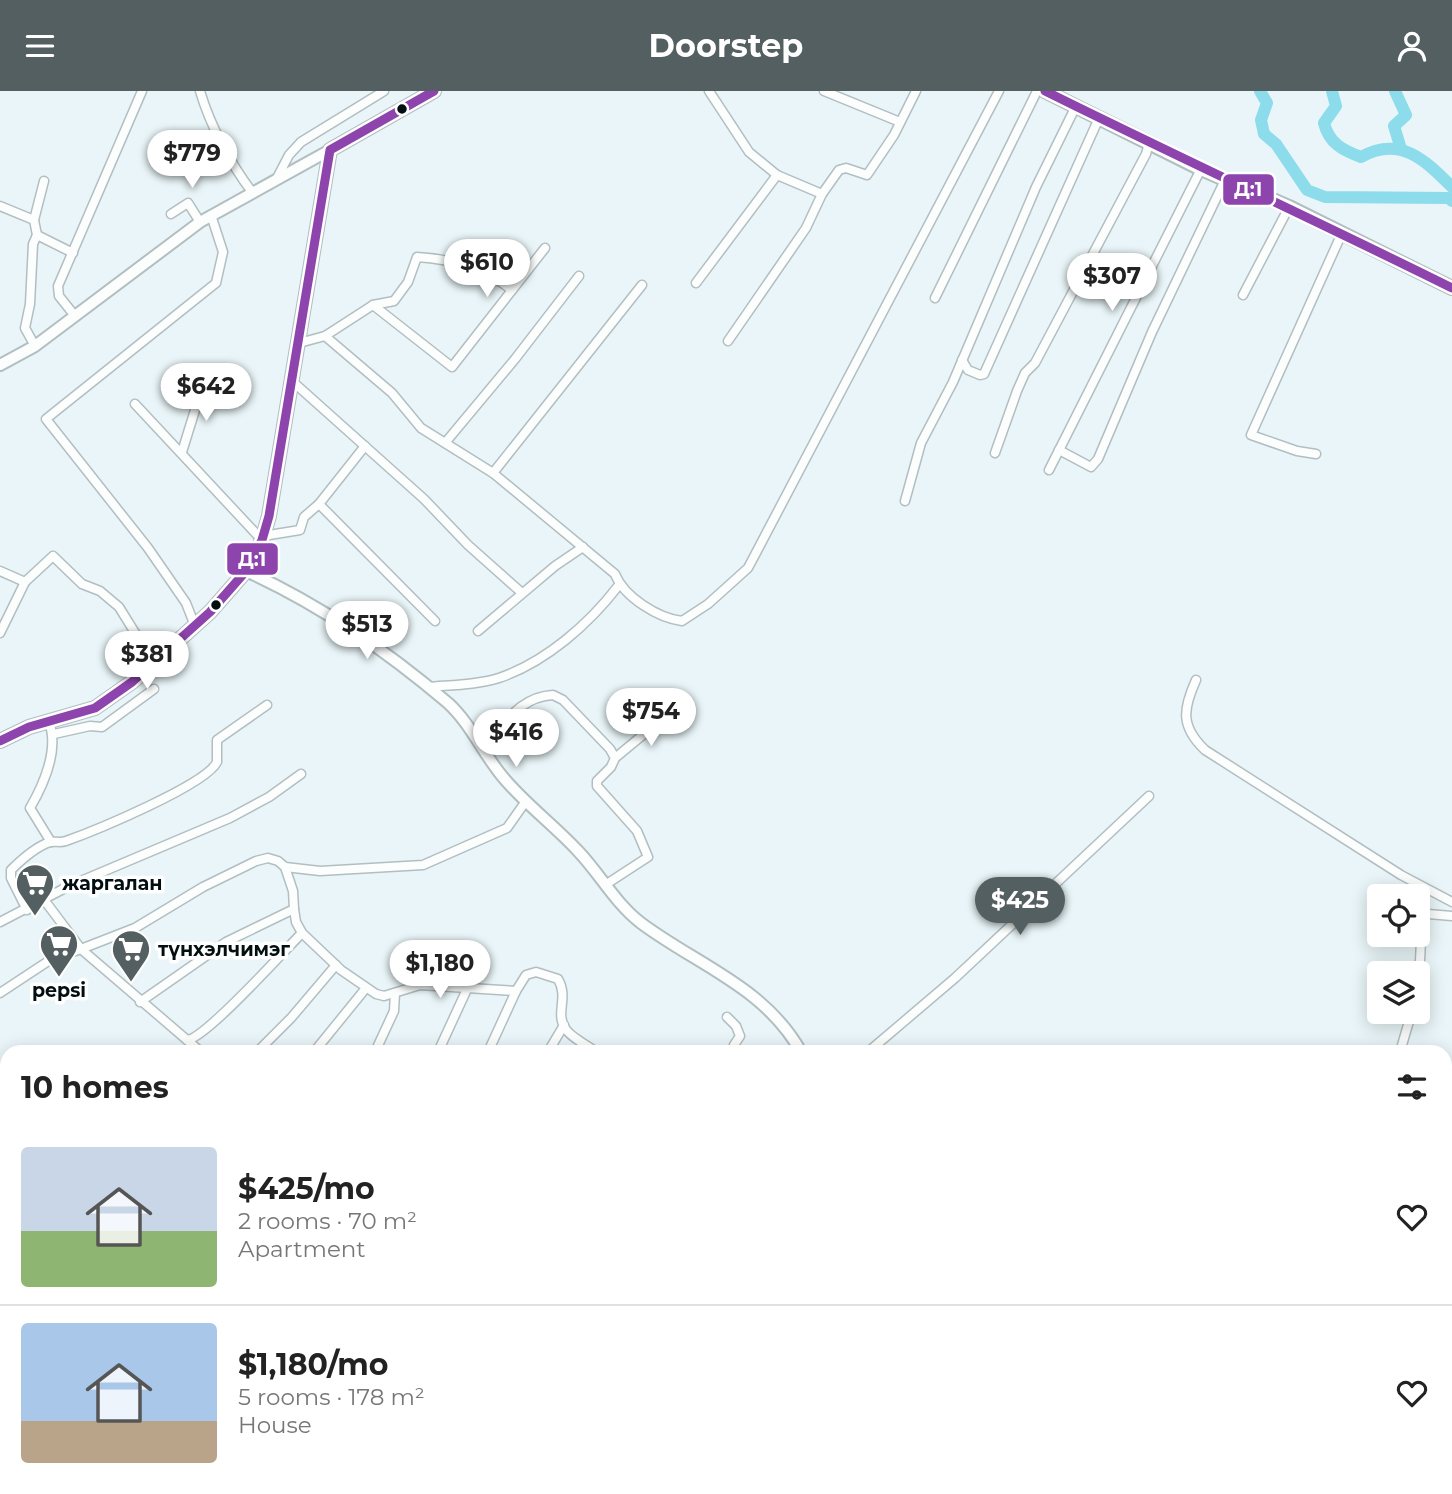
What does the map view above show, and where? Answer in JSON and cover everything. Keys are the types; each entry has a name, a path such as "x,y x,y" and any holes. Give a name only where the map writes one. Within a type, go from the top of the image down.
{"main road":[{"path":"0,741 51,728 109,700 195,626 246,571 262,538 299,342 330,150 434,91"},
{"path":"1045,91 1201,169 1289,207 1452,288"}],"street":[{"path":"75,316 57,291 142,91"},
{"path":"200,91 209,120 216,128 236,170 252,192"},
{"path":"277,178 289,155 300,142 384,91"},
{"path":"709,91 743,146 777,175 822,194"},
{"path":"824,91 900,122"},
{"path":"728,341 806,228 822,194 839,170 846,168 867,175 916,91"},
{"path":"325,336 392,393 421,428 494,473 615,575 619,585 638,601 682,621 708,604 748,568 999,91"},
{"path":"934,298 1037,91"},
{"path":"905,501 921,443 953,382 1036,187 1076,106"},
{"path":"962,360 968,370 984,374 1099,118"},
{"path":"995,453 1025,373 1042,351 1149,143"},
{"path":"0,365 35,346 200,222 330,150"},
{"path":"1049,470 1201,169"},
{"path":"696,283 777,175"},
{"path":"1059,450 1091,467 1098,459 1152,332 1225,180"},
{"path":"35,346 25,328 30,304 33,244 37,235 34,220 44,181"},
{"path":"171,213 188,203 200,222"},
{"path":"0,206 34,220"},
{"path":"1243,295 1289,207"},
{"path":"195,626 186,603 148,548 46,419 216,283 223,252 211,215"},
{"path":"1316,454 1297,451 1251,435 1342,233"},
{"path":"37,235 73,253"},
{"path":"373,305 452,367 545,248"},
{"path":"299,342 325,336 373,305 394,301 408,282 417,257 470,266 492,274 512,290"},
{"path":"445,443 579,276"},
{"path":"494,473 642,285"},
{"path":"292,381 424,499 467,545 522,593"},
{"path":"182,452 195,410 193,390"},
{"path":"135,404 262,538 300,530 304,517 318,504 365,446"},
{"path":"318,504 435,621"},
{"path":"478,631 522,593 583,547"},
{"path":"0,633 25,582 53,557 82,585 100,591 119,607 145,649"},
{"path":"0,571 25,582"},
{"path":"246,571 310,603 428,687 460,716 485,754 526,801 575,848 640,922 737,982 781,1023 796,1045"},
{"path":"428,687 493,679 536,662 562,642 619,585"},
{"path":"1196,680 1187,699 1185,717 1188,729 1205,750 1401,875 1452,902"},
{"path":"51,842 30,808 43,781 51,728 102,727 154,689"},
{"path":"485,754 503,736 504,726 527,701 553,695 563,700 615,758"},
{"path":"27,910 11,878 10,870 51,842 62,842 93,829 202,778 217,762 216,740 267,705"},
{"path":"605,885 648,857 637,831 597,786 597,781 611,767 615,758 667,715"},
{"path":"0,922 45,901 69,886 230,818 301,774"},
{"path":"876,1045 956,978 1149,796"},
{"path":"285,867 340,871 423,865 507,828 526,801"},
{"path":"0,993 50,960 146,923 190,894 246,865 268,858 285,867 293,891 296,922 302,933 336,965 366,988 384,996 420,985 516,991"},
{"path":"45,901 81,949 193,1045"},
{"path":"140,1002 226,942 295,909"},
{"path":"1420,961 1422,920 1428,914 1452,916"},
{"path":"187,1040 194,1039 212,1023 302,933"},
{"path":"264,1045 336,965"},
{"path":"491,1045 516,991 526,975 536,972 558,979 564,990 561,1015 565,1028 587,1045"},
{"path":"441,1045 468,987"},
{"path":"320,1045 366,988"},
{"path":"378,1045 394,1011 395,993"},
{"path":"727,1017 736,1026 740,1036 734,1045"},
{"path":"1401,1045 1408,1024"},
{"path":"552,1045 564,1025"}],"waterway":[{"path":"1260,91 1267,103 1261,120 1264,134 1276,144 1307,190 1325,197 1449,198 1452,201"},
{"path":"1332,91 1336,106 1324,123 1329,136 1337,145 1361,157 1388,149 1411,154 1432,168 1452,187"},
{"path":"1395,91 1406,115 1394,126 1401,149"}],"transit line":[{"name":"Д:1","path":"0,741 29,727 95,708 132,682 210,612 246,571 262,540 269,516 330,150 434,91"},
{"name":"Д:1","path":"1045,91 1452,288"}],"place":[{"name":"жаргалан","path":"35,917"},
{"name":"pepsi","path":"59,978"},
{"name":"түнхэлчимэг","path":"131,983"}]}
